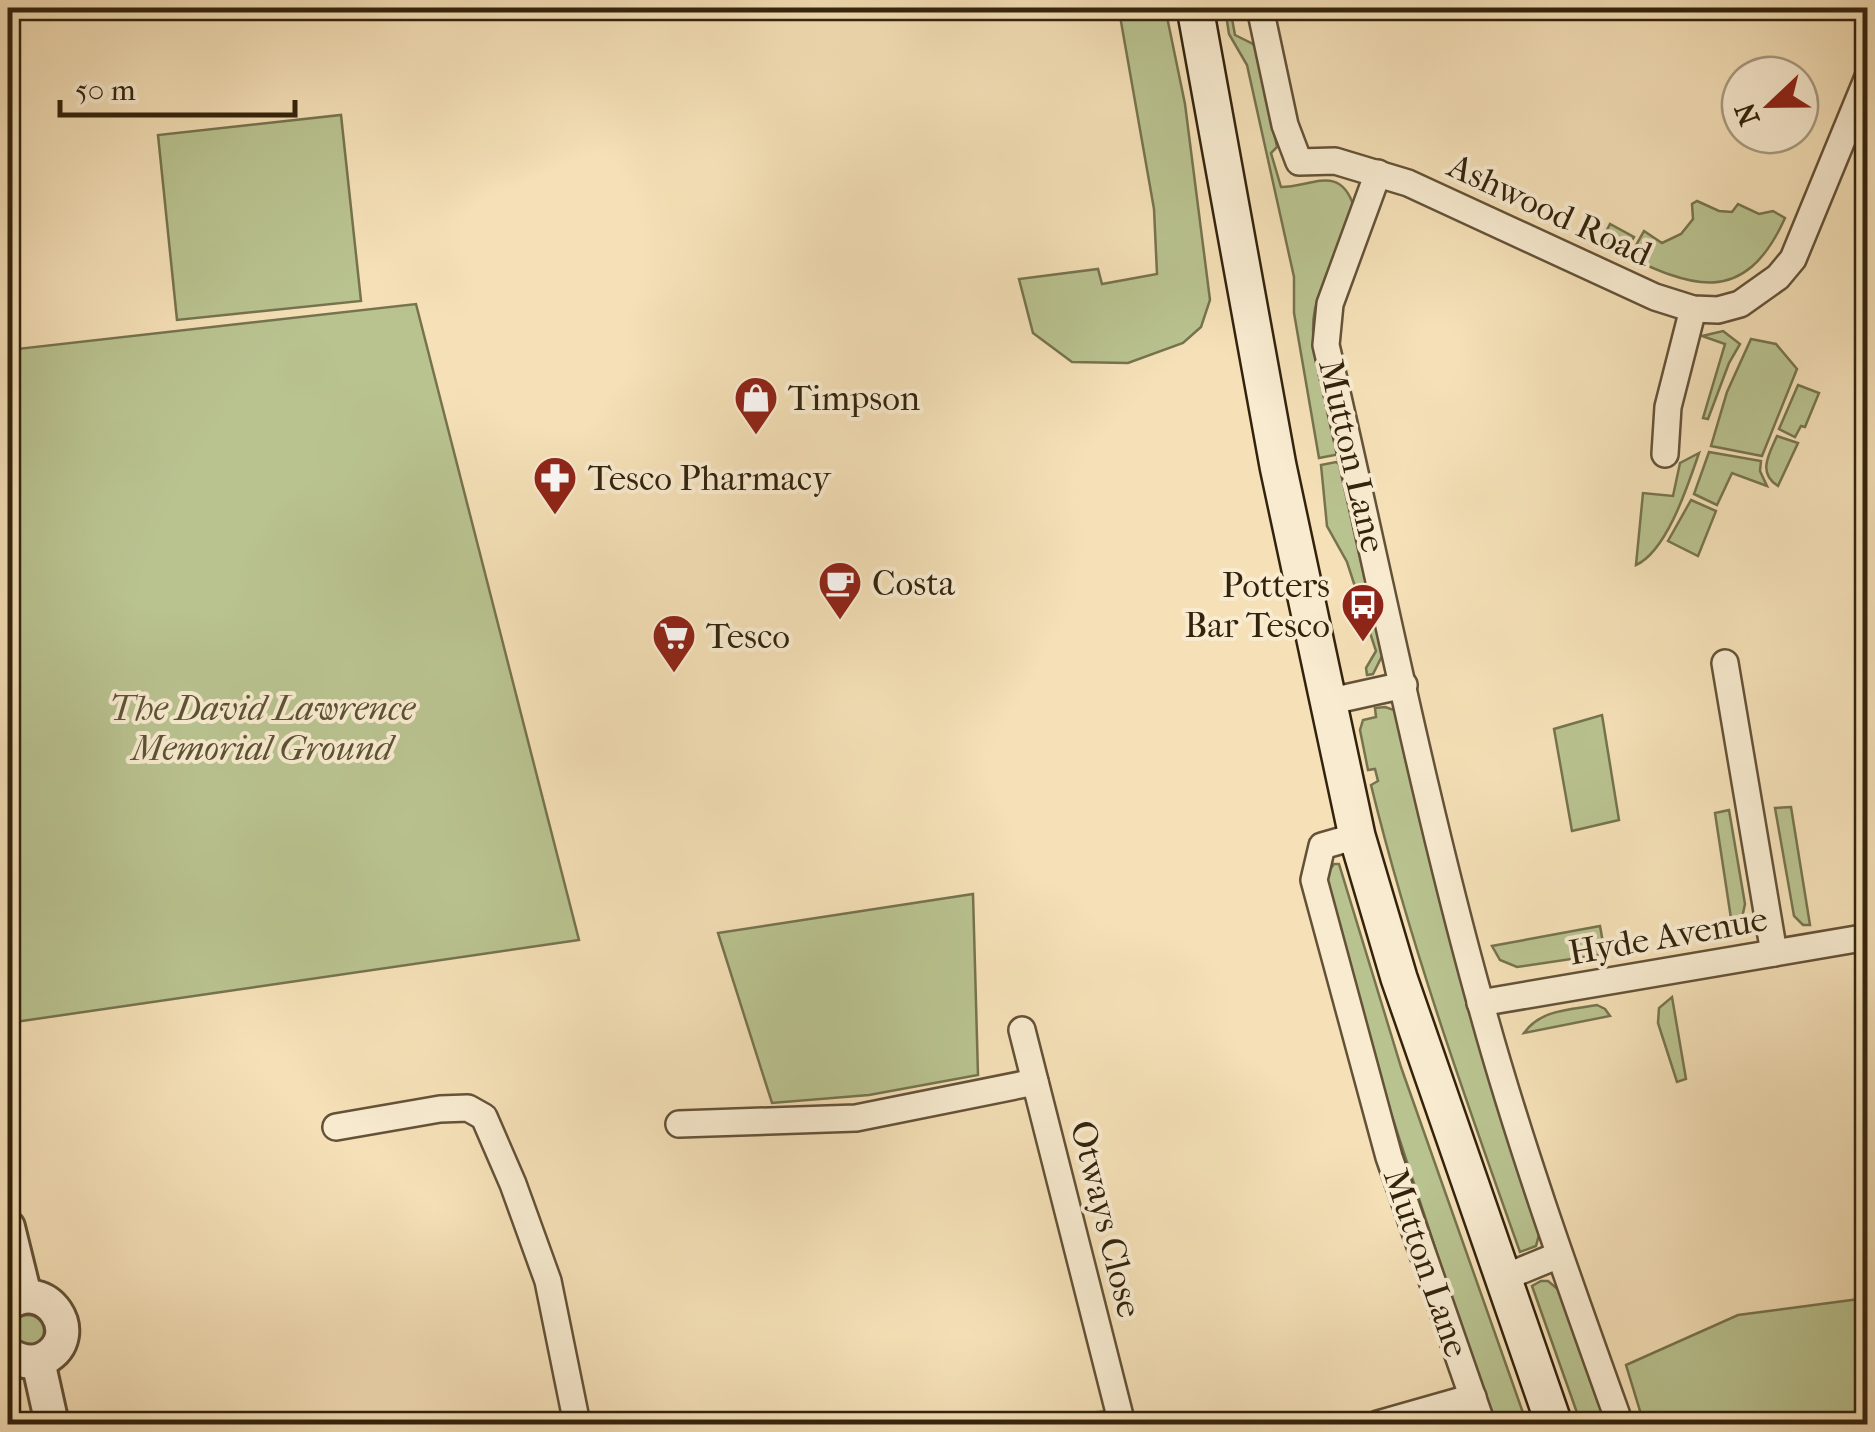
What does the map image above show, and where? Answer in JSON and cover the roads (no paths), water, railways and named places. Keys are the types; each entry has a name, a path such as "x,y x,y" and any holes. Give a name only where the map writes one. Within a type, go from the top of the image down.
{"main road":[{"name":"Mutton Lane","path":"1194,8 1278,466 1356,836 1400,978 1554,1424"}],"street":[{"path":"1260,8 1285,126 1298,162 1335,161 1378,173"},
{"name":"Ashwood Road","path":"1378,173 1408,183 1655,297 1693,309 1718,310 1740,304 1762,290 1793,259 1868,77"},
{"name":"Mutton Lane","path":"1378,173 1330,304 1326,345 1480,1004 1559,1255 1620,1424"},
{"path":"1665,454 1668,407 1693,309"},
{"path":"1725,663 1774,953"},
{"path":"1326,702 1404,685"},
{"name":"Mutton Lane","path":"1356,836 1322,846 1314,880 1378,1123 1482,1424"},
{"name":"Hyde Avenue","path":"1480,1004 1868,936"},
{"name":"Otways Close","path":"1022,1030 1122,1424"},
{"path":"678,1124 856,1118 1036,1082"},
{"path":"336,1127 440,1109 468,1108 484,1117 548,1281 577,1424"},
{"path":"8,1227 16,1300 47,1301 61,1318 61,1340 48,1356 23,1358 52,1424"},
{"name":"Mutton Lane","path":"1503,1278 1559,1255"},
{"path":"1378,1424 1473,1397"}],"place":[{"name":"Timpson","path":"756,436"},
{"name":"Tesco Pharmacy","path":"555,516"},
{"name":"Costa","path":"840,621"},
{"name":"Potters Bar Tesco","path":"1363,643"},
{"name":"Tesco","path":"674,674"}],"park label":[{"name":"The David Lawrence Memorial Ground","path":"262,728"}]}
